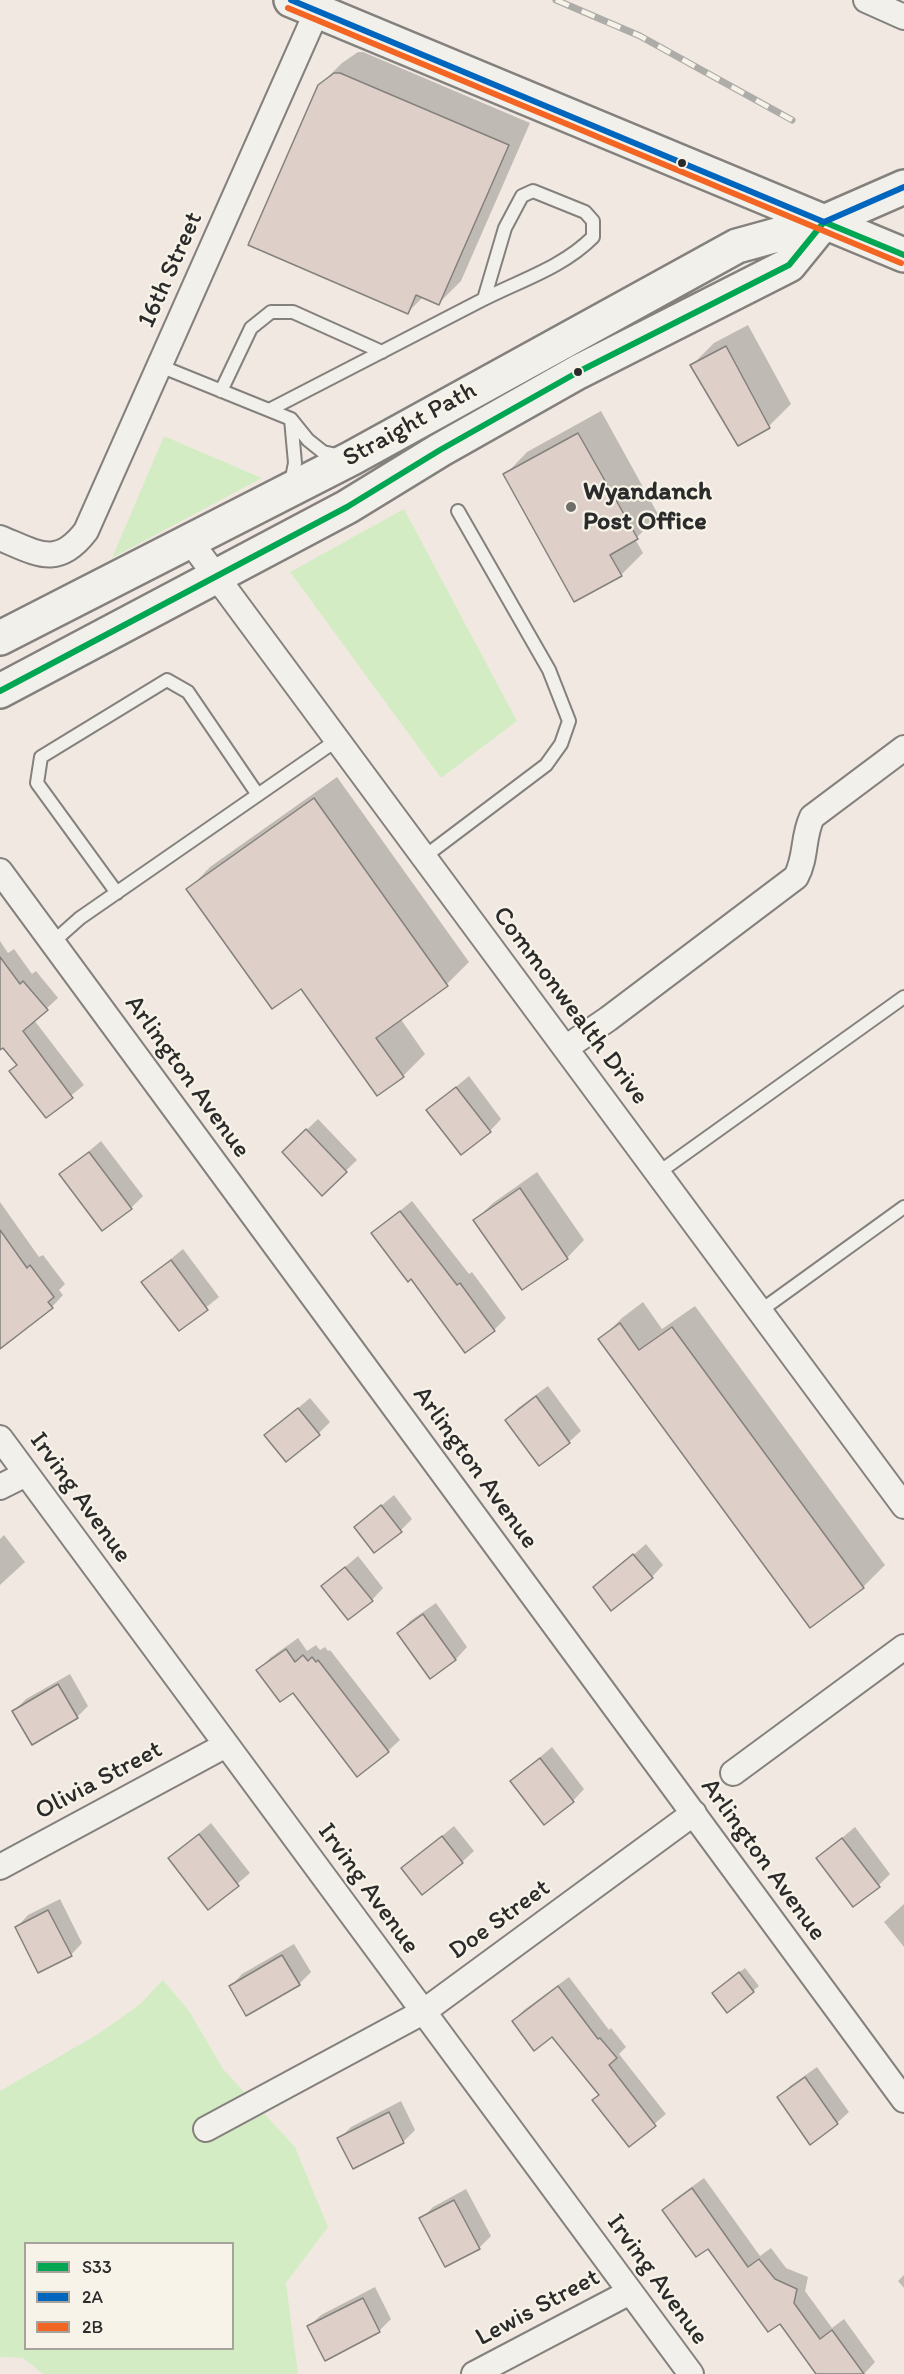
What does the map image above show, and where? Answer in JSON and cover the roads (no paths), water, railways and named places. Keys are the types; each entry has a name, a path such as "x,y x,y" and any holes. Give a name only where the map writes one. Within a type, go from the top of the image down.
{"main road":[{"path":"304,6 904,255"},
{"name":"Straight Path","path":"0,638 352,458 737,246 824,222 904,187"},
{"name":"Straight Path","path":"0,691 347,507 440,450 578,372 789,265 824,222"}],"street":[{"path":"866,0 904,17"},
{"name":"16th Street","path":"0,538 43,556 62,553 71,549 93,519 160,366 304,6"},
{"name":"Commonwealth Drive","path":"190,541 567,1047 904,1506"},
{"path":"567,1047 608,1019 796,877 803,862 806,832 812,818 904,748"},
{"name":"Arlington Avenue","path":"0,871 904,2100"},
{"name":"Irving Avenue","path":"0,1438 691,2374"},
{"path":"0,1487 26,1474"},
{"path":"734,1773 904,1647"},
{"name":"Olivia Street","path":"0,1867 226,1745"},
{"name":"Doe Street","path":"206,2129 423,2012 694,1813"},
{"name":"Lewis Street","path":"474,2374 630,2292"}],"lane":[{"path":"269,410 484,299 552,268 578,252 593,237 593,221 585,212 532,191 522,196 505,228 484,299"},
{"path":"221,391 251,328 271,312 293,312 382,352"},
{"path":"160,366 291,419 308,440 323,452 352,458"},
{"path":"288,491 295,463 291,419"},
{"path":"424,857 546,765 561,744 569,721 549,670 458,512"},
{"path":"117,893 37,783 41,757 166,680 188,692 258,795"},
{"path":"52,942 80,918 337,740"},
{"path":"658,1173 904,996"},
{"path":"760,1311 904,1207"}],"railway":[{"path":"556,0 640,36 792,120"}],"place":[{"name":"Wyandanch Post Office","path":"571,507"}]}
